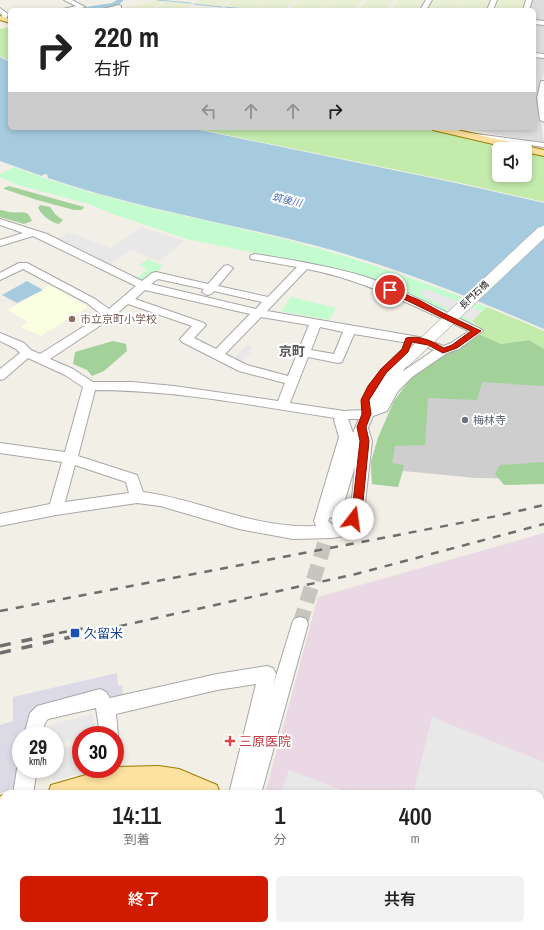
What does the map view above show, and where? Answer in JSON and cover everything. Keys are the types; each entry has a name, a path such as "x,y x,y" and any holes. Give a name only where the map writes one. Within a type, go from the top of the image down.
{"main road":[{"path":"446,130 544,153"},
{"path":"124,775 179,781 199,790"},
{"path":"71,790 103,778"}],"street":[{"path":"67,0 82,7 75,8"},
{"path":"113,8 119,7"},
{"path":"0,9 6,20"},
{"path":"544,82 538,91 544,115"},
{"path":"461,133 544,145"},
{"path":"0,222 43,236 144,286 202,298 260,313 426,342 443,350"},
{"name":"長門石橋","path":"364,420 375,398 394,372 544,230"},
{"path":"0,243 32,233"},
{"path":"255,257 338,273 377,285 416,301 438,314 477,331 455,346 443,350 408,372 388,394 382,408 364,420 330,511 321,521 324,528 338,532"},
{"path":"0,277 23,265 91,301 109,315"},
{"path":"217,355 260,313 304,266"},
{"path":"202,298 228,268"},
{"path":"41,359 109,315 156,275 271,300"},
{"path":"127,300 200,324 186,339 243,368 292,381"},
{"path":"283,405 316,323"},
{"path":"305,353 338,358 350,329"},
{"path":"0,337 20,346 27,353 69,372 90,386 132,386 174,390 283,405 344,415 364,420"},
{"path":"0,520 56,509 137,497 160,500 239,524 293,533 338,532 348,527 353,519 358,502 365,441 365,400 371,388 384,371 406,350 409,340"},
{"path":"0,376 27,353"},
{"path":"56,509 90,386"},
{"path":"263,528 298,528 310,524 330,511 347,433 341,424 341,420 344,415"},
{"path":"0,448 69,458 132,479 137,497"},
{"path":"252,790 300,624"},
{"path":"106,708 217,682 267,674 239,790"},
{"path":"35,726 37,719 44,712 100,698 106,708 108,726"},
{"path":"24,790 26,778"}],"shaded area":[{"path":"199,0 230,0 222,6 195,3"},
{"path":"233,0 263,0 254,8 225,6"},
{"path":"265,0 295,0 287,8 255,8"},
{"path":"299,0 329,0 322,8 291,8"},
{"path":"331,0 362,0 356,8 324,8"},
{"path":"367,0 393,0 387,8 361,8"},
{"path":"398,0 424,0 419,8 392,8"},
{"path":"430,0 461,0 457,8 425,8"},
{"path":"462,0 492,0 489,8 458,8"},
{"path":"496,0 526,0 524,8 493,8"},
{"path":"532,0 544,0 544,22 536,21 536,8 530,8"},
{"path":"155,1 163,1 154,8 127,8"},
{"path":"165,2 192,4 187,8 157,8"},
{"path":"536,22 544,23 544,53 536,52"},
{"path":"536,55 544,56 544,73 538,97 544,143 473,130 536,130"},
{"path":"141,227 184,241 160,261 131,250 110,264 59,238 68,232 111,248"},
{"path":"50,285 88,307 41,336 21,327 28,322 8,310"},
{"path":"426,289 482,311 472,321 425,297 420,291"},
{"name":"梅林寺","path":"480,335 501,344 544,349 544,479 476,478 403,471 398,487 372,484 371,462 378,438 394,401 454,350"},
{"path":"247,345 252,347 249,351 252,352 239,363 232,359"},
{"path":"544,533 544,790 266,790 318,597"},
{"path":"117,673 118,686 122,685 123,699 41,706 31,726 12,726 12,778 18,778 16,786 10,790 0,790 0,725 13,721 13,697"},
{"path":"93,714 94,726 72,726 72,740 64,742 64,726 49,725"},
{"path":"432,717 544,762 544,790 414,790"},
{"path":"72,745 72,776 64,778 64,748"},
{"path":"289,770 342,790 282,790"},
{"path":"53,778 64,778 53,781"}],"green space":[{"path":"8,27 8,60 0,56 0,29"},
{"path":"203,130 436,130 492,143 492,182 532,182 532,153 544,156 544,202 456,182"},
{"path":"14,167 109,197 299,243 407,277 487,307 468,324 342,271 187,239 110,213 92,205 18,185 0,177 0,174"},
{"path":"9,186 84,208 81,210 74,210 4,189"},
{"path":"40,205 50,207 56,215 63,220 59,224 50,220 44,216 38,208"},
{"path":"0,210 9,212 24,212 28,214 32,221 24,224 0,217"},
{"path":"148,259 163,266 145,284 136,278 148,270 139,265"},
{"path":"291,297 336,308 329,320 281,311"},
{"path":"487,307 544,331 544,349 528,340 501,344 480,335 484,331 472,321"},
{"path":"480,335 501,344 529,340 544,349 544,386 482,382 477,400 428,398 425,445 395,446 392,463 404,465 398,487 372,484 371,462 378,438 394,401 416,371"},
{"path":"113,341 126,344 127,351 104,371 92,376 87,370 73,364 75,352"},
{"path":"544,462 544,484 504,485 495,474 500,465"}],"water":[{"name":"筑後川","path":"0,57 8,61 8,130 200,130 456,183 544,203 544,329 432,283 346,254 148,207 81,189 48,178 47,174 42,176 0,161"},
{"path":"27,281 43,290 17,303 2,295"}],"waterway":[{"path":"94,8 114,5 121,0"},
{"path":"157,0 191,3"},
{"path":"194,4 222,7"},
{"path":"225,7 236,8"}],"tunnel":[{"path":"300,624 334,513"}],"railway":[{"path":"0,611 497,516 544,505"},
{"path":"88,633 356,574 544,524"},
{"path":"63,632 85,628"},
{"path":"0,646 63,632"},
{"path":"0,653 93,632"}],"place":[{"name":"市立京町小学校","path":"72,319"},
{"name":"梅林寺","path":"465,420"},
{"name":"久留米","path":"75,633"},
{"name":"三原医院","path":"230,741"}],"district":[{"name":"京町","path":"292,351"}],"route":[{"path":"353,519 358,502 365,441 362,427 366,414 365,400 371,388 384,371 406,350 409,340 420,340 431,343 443,350 455,346 477,331 438,314 416,301 390,290"}]}
